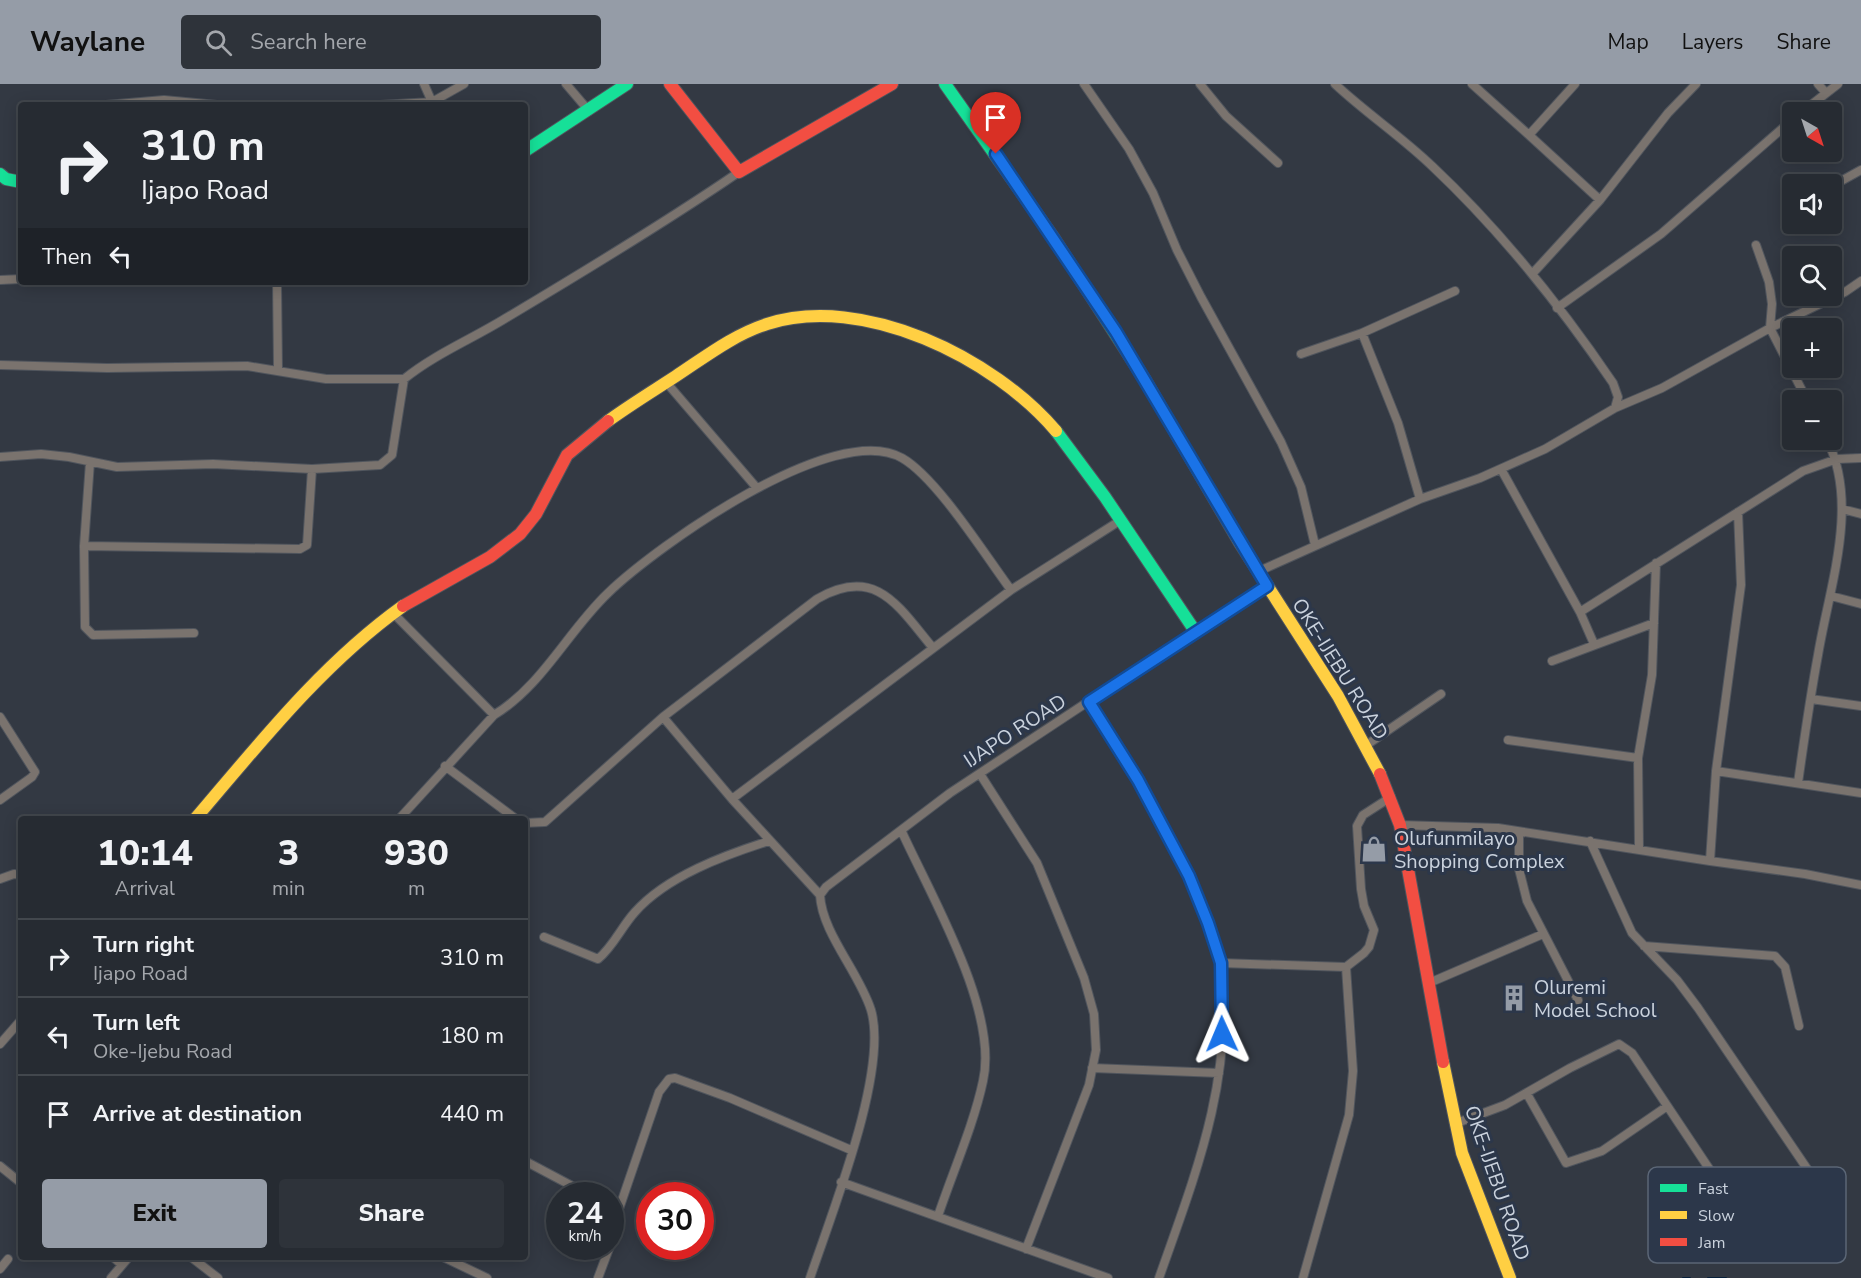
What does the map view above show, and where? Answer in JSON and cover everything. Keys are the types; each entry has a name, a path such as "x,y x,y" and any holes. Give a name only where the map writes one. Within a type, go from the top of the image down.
{"street":[{"path":"424,84 432,102 464,84"},
{"path":"566,84 589,111"},
{"path":"528,149 627,84"},
{"path":"670,84 739,172"},
{"path":"0,365 106,368 247,366 326,379 404,379 423,364 494,326 739,172 844,114 892,84"},
{"name":"OKE-IJEBU ROAD","path":"945,84 1009,171 1116,332 1257,572 1365,746 1391,797 1400,825 1461,1153 1510,1278"},
{"path":"1084,84 1134,158 1153,193 1186,269 1281,442 1301,487 1315,545"},
{"path":"1200,84 1226,117 1278,163"},
{"path":"1335,84 1431,164 1477,210 1533,273 1613,383 1618,397 1616,408"},
{"path":"1472,84 1600,200"},
{"path":"1529,135 1575,84"},
{"path":"1533,273 1600,200 1668,113 1696,84"},
{"path":"1818,84 1826,93"},
{"path":"1815,102 1838,84"},
{"path":"141,102 164,100 185,102"},
{"path":"1557,308 1661,234 1782,129"},
{"path":"1842,180 1861,170"},
{"path":"0,174 6,179 18,181"},
{"path":"1756,245 1772,304 1770,328 1802,390"},
{"path":"0,280 18,279"},
{"path":"1257,572 1420,499 1501,469 1578,432 1616,408 1662,388 1770,328 1845,292 1861,281"},
{"path":"277,285 278,370"},
{"path":"1301,354 1362,333 1455,291"},
{"path":"198,816 315,682 393,613 501,549 520,535 530,523 560,462 574,447 666,382 730,341 756,328 782,320 827,316 894,330 974,361 1024,397 1047,420 1081,462 1195,631"},
{"path":"1362,333 1398,423 1420,499"},
{"path":"0,457 41,454 117,467 213,464 312,469 380,465 392,455 404,379"},
{"path":"666,382 756,487"},
{"path":"402,816 445,766 495,715 520,697 582,620 608,592 644,562 756,487 813,463 847,454 881,450 902,458 938,491 1011,590"},
{"path":"1798,783 1831,596 1842,509 1837,459 1832,450"},
{"path":"1580,612 1803,471 1837,459 1861,458"},
{"path":"90,462 84,546 85,627 88,632 93,635 194,633"},
{"path":"84,546 300,549 307,545 312,469"},
{"path":"1501,469 1580,612 1594,644"},
{"path":"1842,509 1861,514"},
{"path":"1710,861 1716,771 1741,585 1738,512"},
{"path":"732,799 1011,590 1121,520"},
{"path":"1639,849 1638,758 1652,675 1656,563"},
{"path":"528,824 545,822 663,717 817,599 834,589 855,584 869,587 884,595 903,611 933,648"},
{"name":"IJAPO ROAD","path":"820,895 826,887 980,774 1195,631 1267,586"},
{"path":"1831,596 1861,604"},
{"path":"393,613 495,715"},
{"path":"1552,661 1654,623"},
{"path":"1365,746 1441,694"},
{"path":"1811,699 1861,706"},
{"path":"1089,702 1138,780 1189,876 1221,963 1222,1034 1220,1072 1214,1113 1200,1162 1159,1278"},
{"path":"0,717 35,772 32,777 0,800"},
{"path":"663,717 769,841 820,895 822,913 864,992 876,1030 868,1091 810,1278"},
{"path":"1508,740 1638,758"},
{"path":"445,766 512,816"},
{"path":"1716,771 1861,794"},
{"path":"980,774 1037,863 1080,968 1094,1014 1096,1050 1089,1084 1026,1250"},
{"path":"1221,963 1346,967 1369,947 1374,930 1363,898 1357,826 1363,815 1391,797"},
{"path":"1400,825 1484,827 1805,874 1861,885"},
{"path":"902,832 962,963 980,1017 986,1057 983,1082 938,1216"},
{"path":"1519,832 1519,869 1522,885 1542,934 1578,1000"},
{"path":"544,937 598,959 636,911 651,898 712,861 769,841"},
{"path":"1590,841 1626,921 1644,946 1698,1008 1806,1167"},
{"path":"0,879 18,876"},
{"path":"1429,983 1542,934"},
{"path":"1644,946 1775,956 1785,968 1799,1026"},
{"path":"1303,1278 1349,1115 1353,1071 1346,967"},
{"path":"0,1044 18,1023"},
{"path":"1454,1124 1505,1105 1570,1068 1619,1044 1632,1053 1707,1167"},
{"path":"1092,1068 1220,1072"},
{"path":"624,1184 659,1092 669,1079 675,1078 730,1098 851,1150"},
{"path":"1527,1094 1566,1163 1602,1151 1666,1107"},
{"path":"528,1163 565,1182"},
{"path":"0,1166 18,1181"},
{"path":"841,1182 1108,1278"},
{"path":"0,1269 8,1259"},
{"path":"116,1260 122,1265"},
{"path":"111,1278 126,1260"},
{"path":"195,1260 218,1278"},
{"path":"449,1260 487,1278"},
{"path":"598,1278 605,1260"}],"waterway":[{"path":"1683,1278 1690,1278"},
{"path":"1708,1278 1726,1278"}],"traffic: fast":[{"path":"528,149 627,84"},
{"path":"945,84 1053,237 1145,380"},
{"path":"0,174 6,179 18,181"},
{"path":"1056,431 1105,497 1195,631"}],"traffic: slow":[{"path":"608,421 743,334 767,324 804,317 844,317 884,325 924,338 963,357 998,379 1030,404 1056,431"},
{"path":"1145,380 1240,543 1338,696 1380,774"},
{"path":"198,816 318,679 345,653 403,606"},
{"path":"1443,1062 1462,1153 1510,1278"}],"traffic: jam":[{"path":"670,84 739,172 892,84"},
{"path":"403,606 490,557 520,534 536,514 567,455 608,421"},
{"path":"1380,774 1400,825 1443,1062"}],"place":[{"name":"Olufunmilayo Shopping Complex","path":"1374,849"},
{"name":"Oluremi Model School","path":"1514,998"}],"route":[{"path":"996,154 1116,332 1267,586 1089,702 1138,780 1189,876 1208,923 1221,963 1222,1034"}]}
